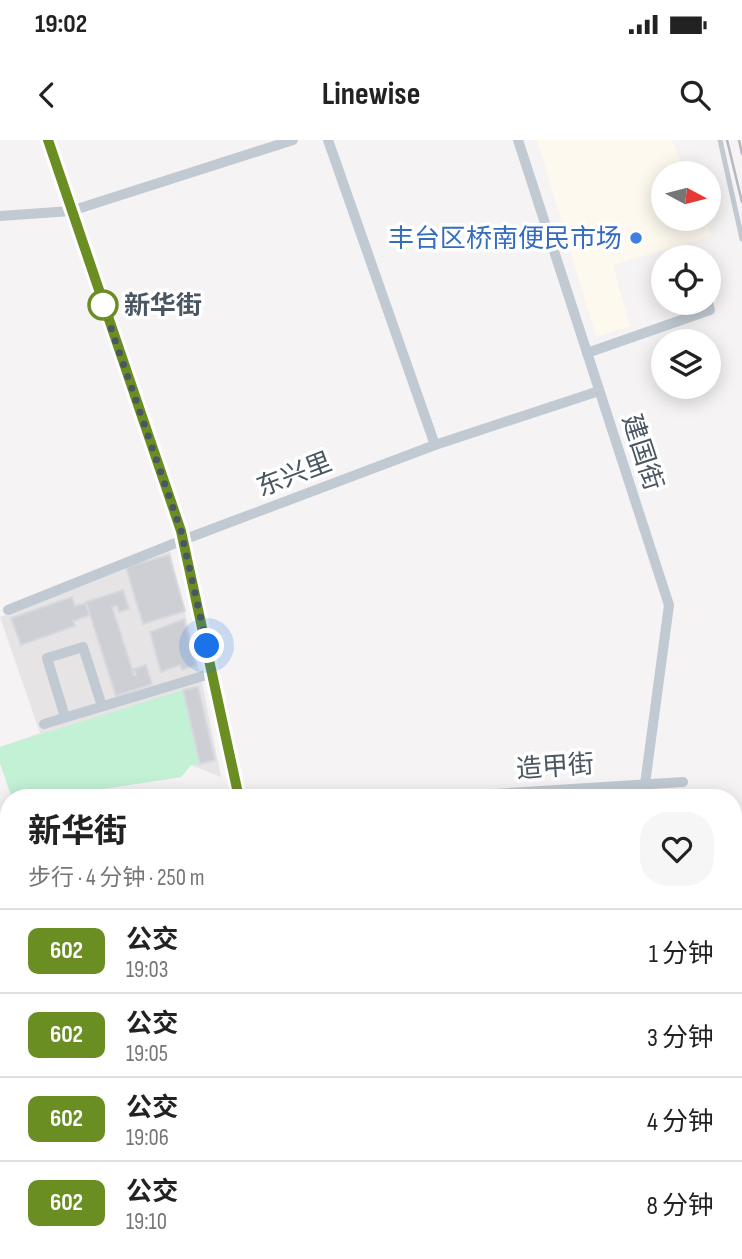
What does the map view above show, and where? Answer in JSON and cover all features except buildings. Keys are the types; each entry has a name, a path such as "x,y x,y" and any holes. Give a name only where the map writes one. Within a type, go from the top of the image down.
{"street":[{"path":"48,140 183,540 237,789"},
{"path":"0,216 71,211 293,140"},
{"path":"328,140 435,445"},
{"name":"建国街","path":"518,140 669,605 645,784"},
{"path":"587,353 696,315"},
{"name":"东兴里","path":"8,610 183,540 435,445 599,391"},
{"path":"65,717 47,658 71,650 83,647 102,706"},
{"path":"44,724 213,673"},
{"name":"造甲街","path":"568,789 683,782"}],"lane":[{"path":"720,140 742,239"}],"shaded area":[{"name":"丰台区桥南便民市场","path":"537,140 672,140 681,161 651,161 651,231 710,231 712,236 681,245 651,245 651,254 613,265 630,326 596,337"},
{"path":"170,551 203,687 221,777 191,765 181,777 103,789 9,789 0,763 0,747 40,733 0,617"}],"green space":[{"path":"183,690 200,764 191,765 181,777 103,789 9,789 0,763 0,747"}],"railway":[{"path":"727,140 742,202"},
{"path":"739,140 742,154"}],"bus line":[{"name":"602","path":"48,140 181,531 237,789"}],"place":[{"name":"丰台区桥南便民市场","path":"636,238"},
{"name":"新华街","path":"103,305"}],"route":[{"path":"103,305 181,531 207,646"}]}
